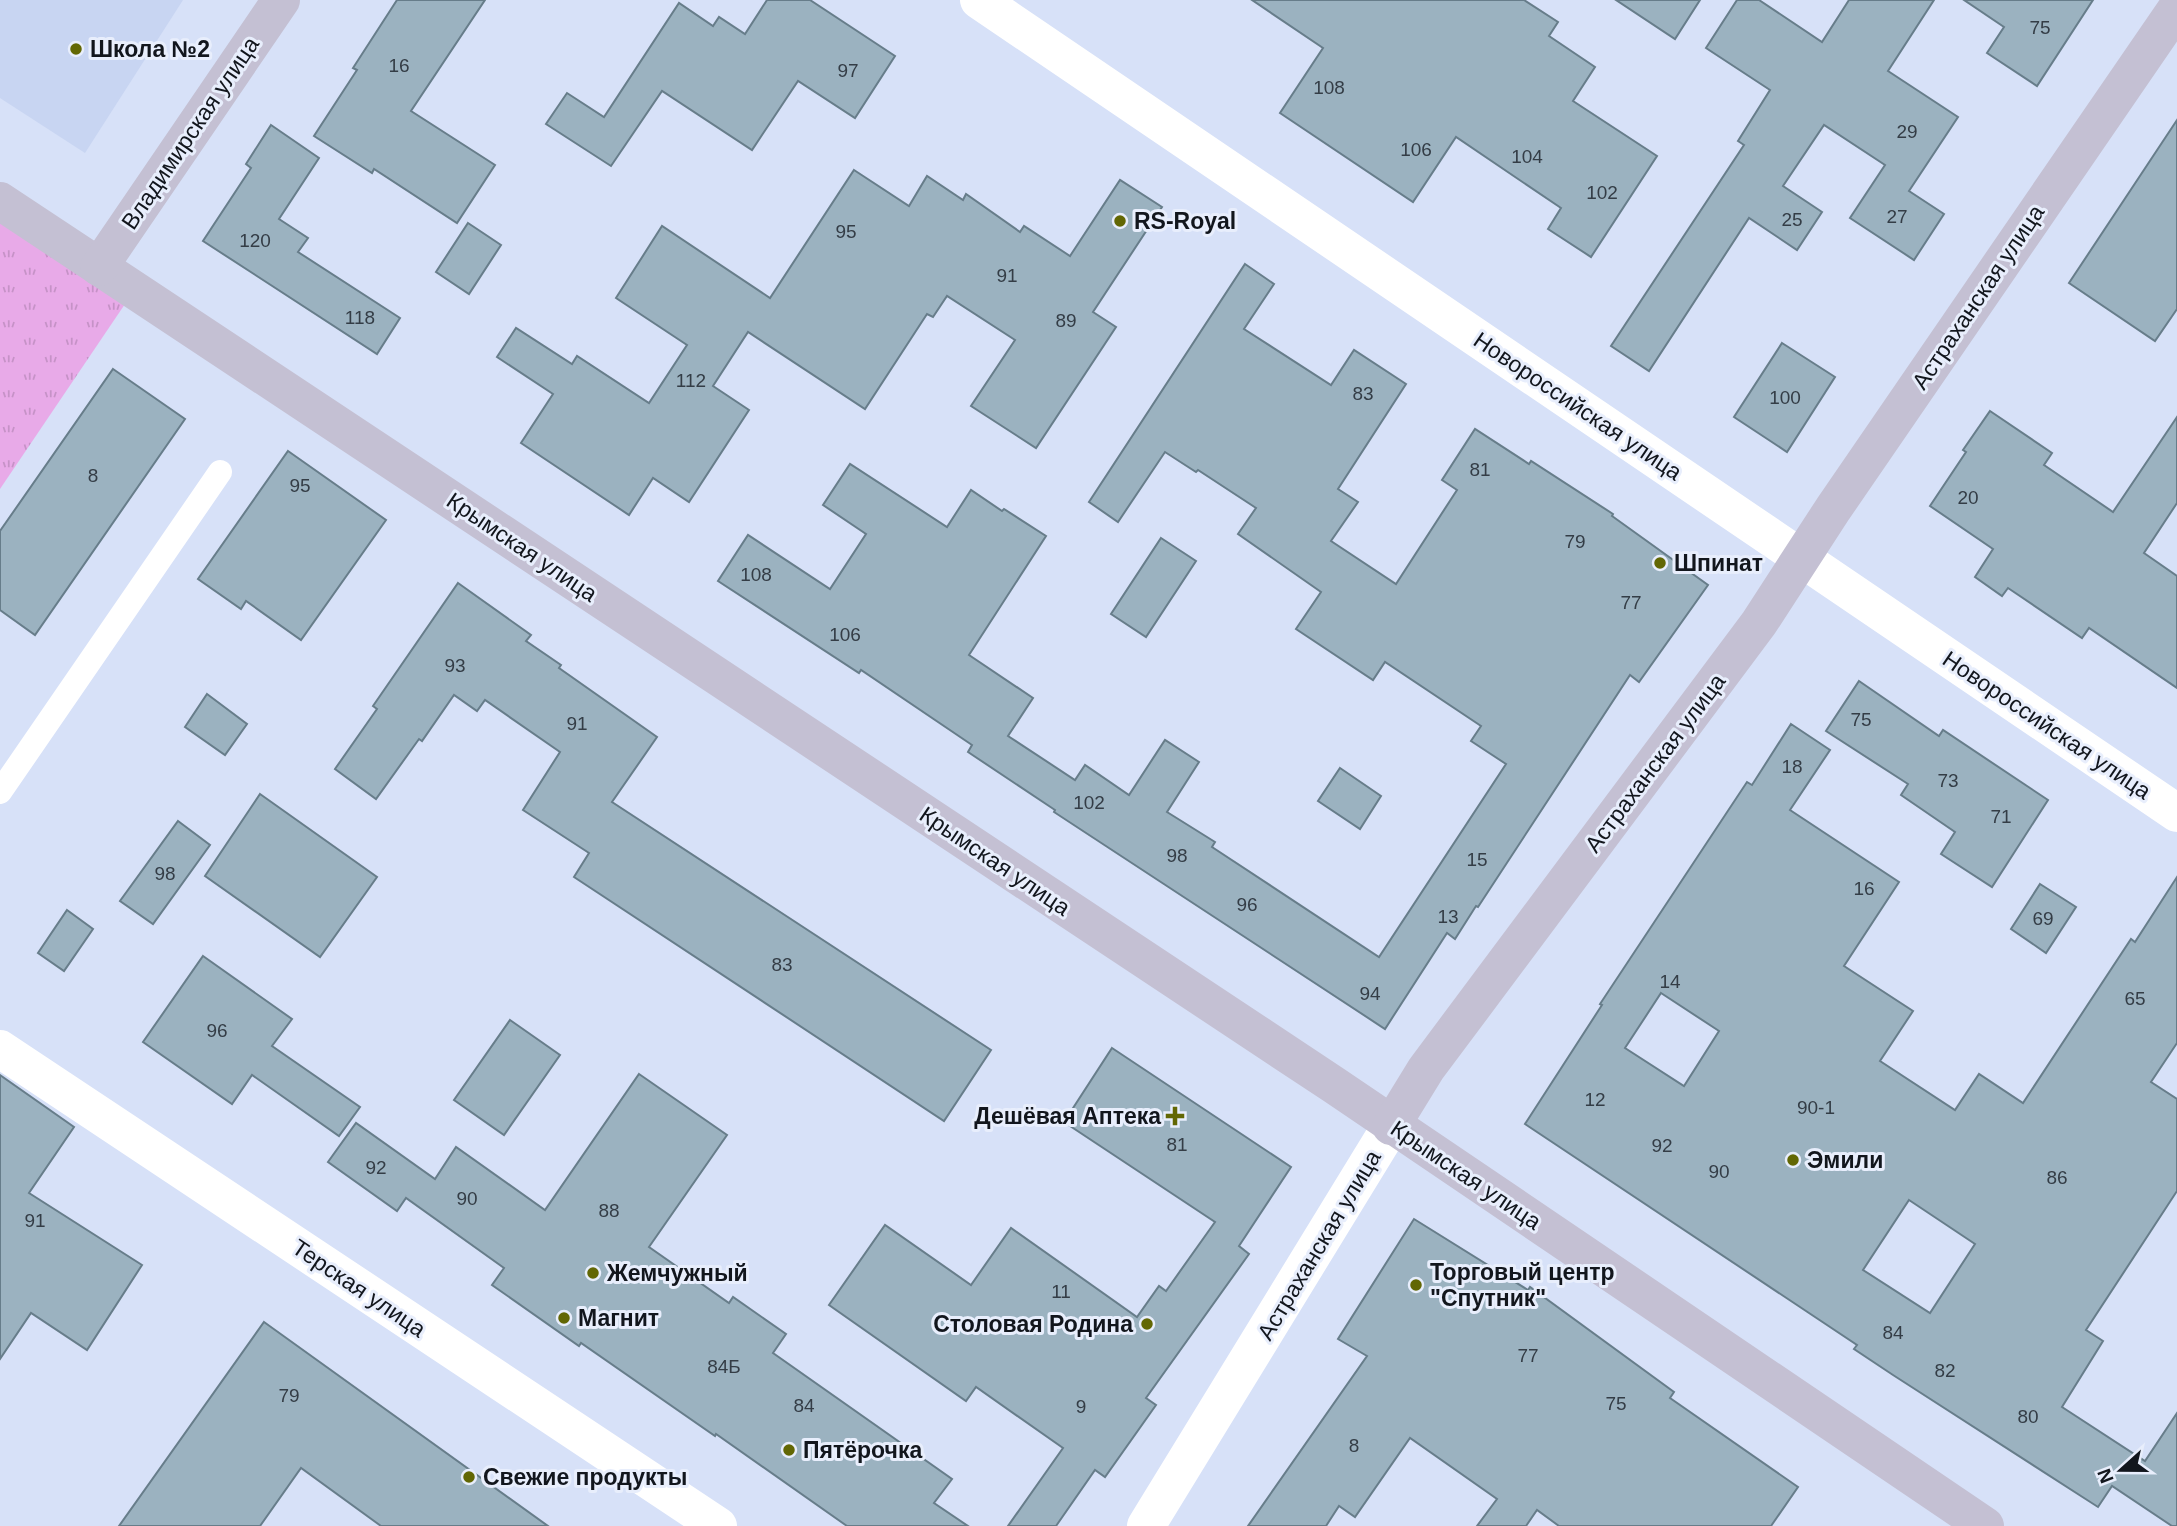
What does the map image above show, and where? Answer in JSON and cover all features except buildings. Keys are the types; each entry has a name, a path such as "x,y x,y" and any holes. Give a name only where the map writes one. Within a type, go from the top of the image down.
{"street":[{"name":"Владимирская улица","path":"99,267 281,0"},
{"name":"Новороссийская улица","path":"979,0 2177,813"},
{"name":"Астраханская улица","path":"1146,1526 1426,1069 1759,623 2177,8"},
{"name":"Крымская улица","path":"0,201 1300,1063 1986,1526"},
{"name":"Терская улица","path":"0,1049 718,1526"}],"lane":[{"path":"0,792 220,472"}],"shaded area":[{"name":"Школа №2","path":"0,0 183,0 85,153 0,98"}],"green space":[{"path":"0,221 125,304 0,489"}],"place":[{"name":"Школа №2","path":"76,49"},
{"name":"RS-Royal","path":"1120,221"},
{"name":"Шпинат","path":"1660,563"},
{"name":"Дешёвая Аптека","path":"1175,1116"},
{"name":"Эмили","path":"1793,1160"},
{"name":"Жемчужный","path":"593,1273"},
{"name":"Торговый центр \"Спутник\"","path":"1416,1285"},
{"name":"Магнит","path":"564,1318"},
{"name":"Столовая Родина","path":"1147,1324"},
{"name":"Пятёрочка","path":"789,1450"},
{"name":"Свежие продукты","path":"469,1477"}]}
